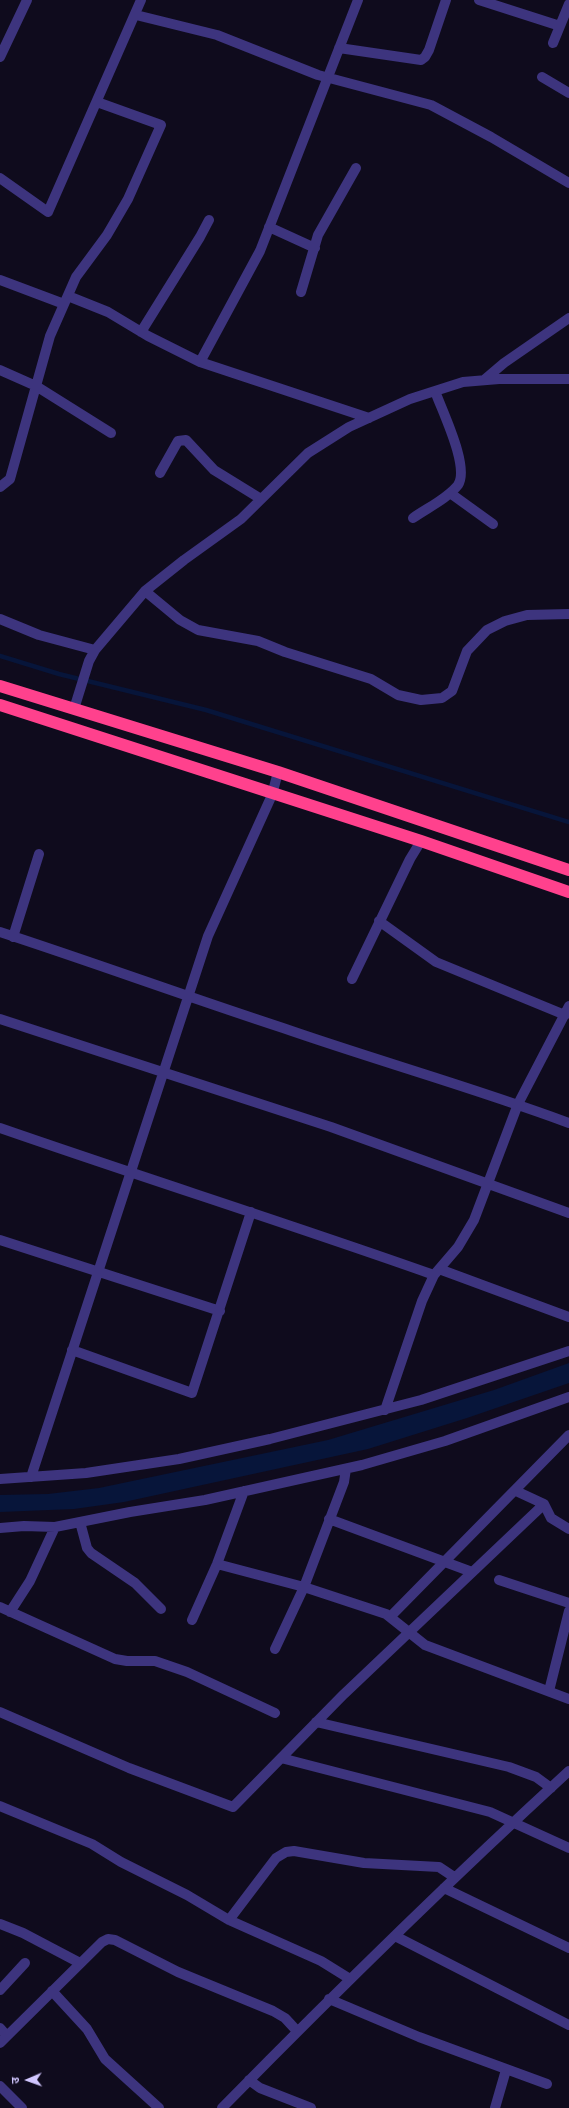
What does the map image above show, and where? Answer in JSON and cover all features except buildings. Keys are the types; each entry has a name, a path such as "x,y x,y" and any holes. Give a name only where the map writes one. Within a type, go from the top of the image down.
{"highway":[{"path":"0,686 278,772 569,870"},
{"path":"0,705 272,795 421,842 569,892"}],"street":[{"path":"0,57 26,0"},
{"path":"0,178 48,212 136,15 141,0"},
{"path":"200,362 260,251 268,227 358,0"},
{"path":"339,48 421,60 426,57 429,50 446,0"},
{"path":"479,0 507,4 560,26"},
{"path":"553,44 569,4"},
{"path":"136,15 217,35 327,77 431,105 491,137 569,183"},
{"path":"542,77 569,93"},
{"path":"0,487 10,479 50,336 76,277 107,235 128,199 162,125 97,102"},
{"path":"301,292 324,223 356,168"},
{"path":"141,332 209,220"},
{"path":"268,227 315,248"},
{"path":"0,280 108,312 141,332 200,362 369,418"},
{"path":"484,380 504,363 569,318"},
{"path":"0,370 36,386 111,433"},
{"path":"74,708 89,661 95,650 145,591 184,560 241,519 308,453 349,427 410,399 463,382 484,380 569,379"},
{"path":"413,518 450,493 459,484 461,477 461,462 435,391"},
{"path":"160,473 178,441 186,440 214,470 261,499"},
{"path":"450,493 493,524"},
{"path":"145,591 180,620 198,630 258,641 285,652 371,679 398,695 421,700 442,698 452,691 467,651 487,630 505,621 527,615 569,614"},
{"path":"0,619 39,635 95,650"},
{"path":"31,1477 208,936 272,795 278,772"},
{"path":"352,979 421,842"},
{"path":"13,937 39,854"},
{"path":"380,921 436,962 567,1011 518,1104 470,1227 458,1247 436,1272 422,1301 385,1410"},
{"path":"0,932 282,1028 518,1104 569,1123"},
{"path":"0,1018 164,1071 331,1128 569,1213"},
{"path":"0,1128 130,1173 436,1272 569,1317"},
{"path":"72,1350 192,1393 220,1311 251,1212"},
{"path":"0,1241 220,1311"},
{"path":"0,1479 86,1473 179,1459 270,1440 421,1400 569,1351"},
{"path":"0,1528 24,1526 55,1527 244,1491 346,1469 445,1441 569,1397"},
{"path":"390,1617 518,1492 569,1435"},
{"path":"274,1648 304,1587 344,1482 346,1469"},
{"path":"192,1620 217,1564 244,1491"},
{"path":"518,1492 540,1502 551,1518 569,1529"},
{"path":"0,1712 129,1768 233,1807 316,1722 472,1572 540,1502"},
{"path":"329,1519 446,1561 472,1572"},
{"path":"80,1522 87,1548 91,1553 135,1583 161,1609"},
{"path":"10,1612 30,1581 55,1527"},
{"path":"217,1564 304,1587 390,1617 425,1645 569,1699"},
{"path":"499,1580 569,1603"},
{"path":"0,1607 115,1659 127,1661 156,1661 187,1672 275,1713"},
{"path":"549,1691 569,1614"},
{"path":"316,1722 510,1768 536,1777 551,1788"},
{"path":"281,1758 490,1812 569,1848"},
{"path":"222,2108 329,1999 454,1877 569,1771"},
{"path":"0,1806 92,1844 121,1862 187,1895 229,1920 321,1961 350,1979"},
{"path":"229,1920 276,1858 286,1852 294,1851 364,1863 439,1867 454,1877"},
{"path":"444,1888 569,1948"},
{"path":"0,1924 23,1933 80,1963"},
{"path":"394,1936 569,2025"},
{"path":"2,2036 52,1991 102,1942 108,1939 115,1940 178,1972 273,2011 285,2018 298,2031"},
{"path":"0,1990 25,1963"},
{"path":"52,1991 87,2029 105,2059 159,2108"},
{"path":"329,1999 506,2070 547,2084"},
{"path":"495,2108 506,2070"},
{"path":"249,2080 260,2088 311,2108"},
{"path":"0,2086 22,2108"}],"water":[{"path":"569,1363 569,1383 467,1418 368,1449 124,1502 74,1509 0,1512 0,1495 48,1494 99,1488 328,1440 494,1390"}],"waterway":[{"path":"0,656 59,674 206,710 569,822"}]}
